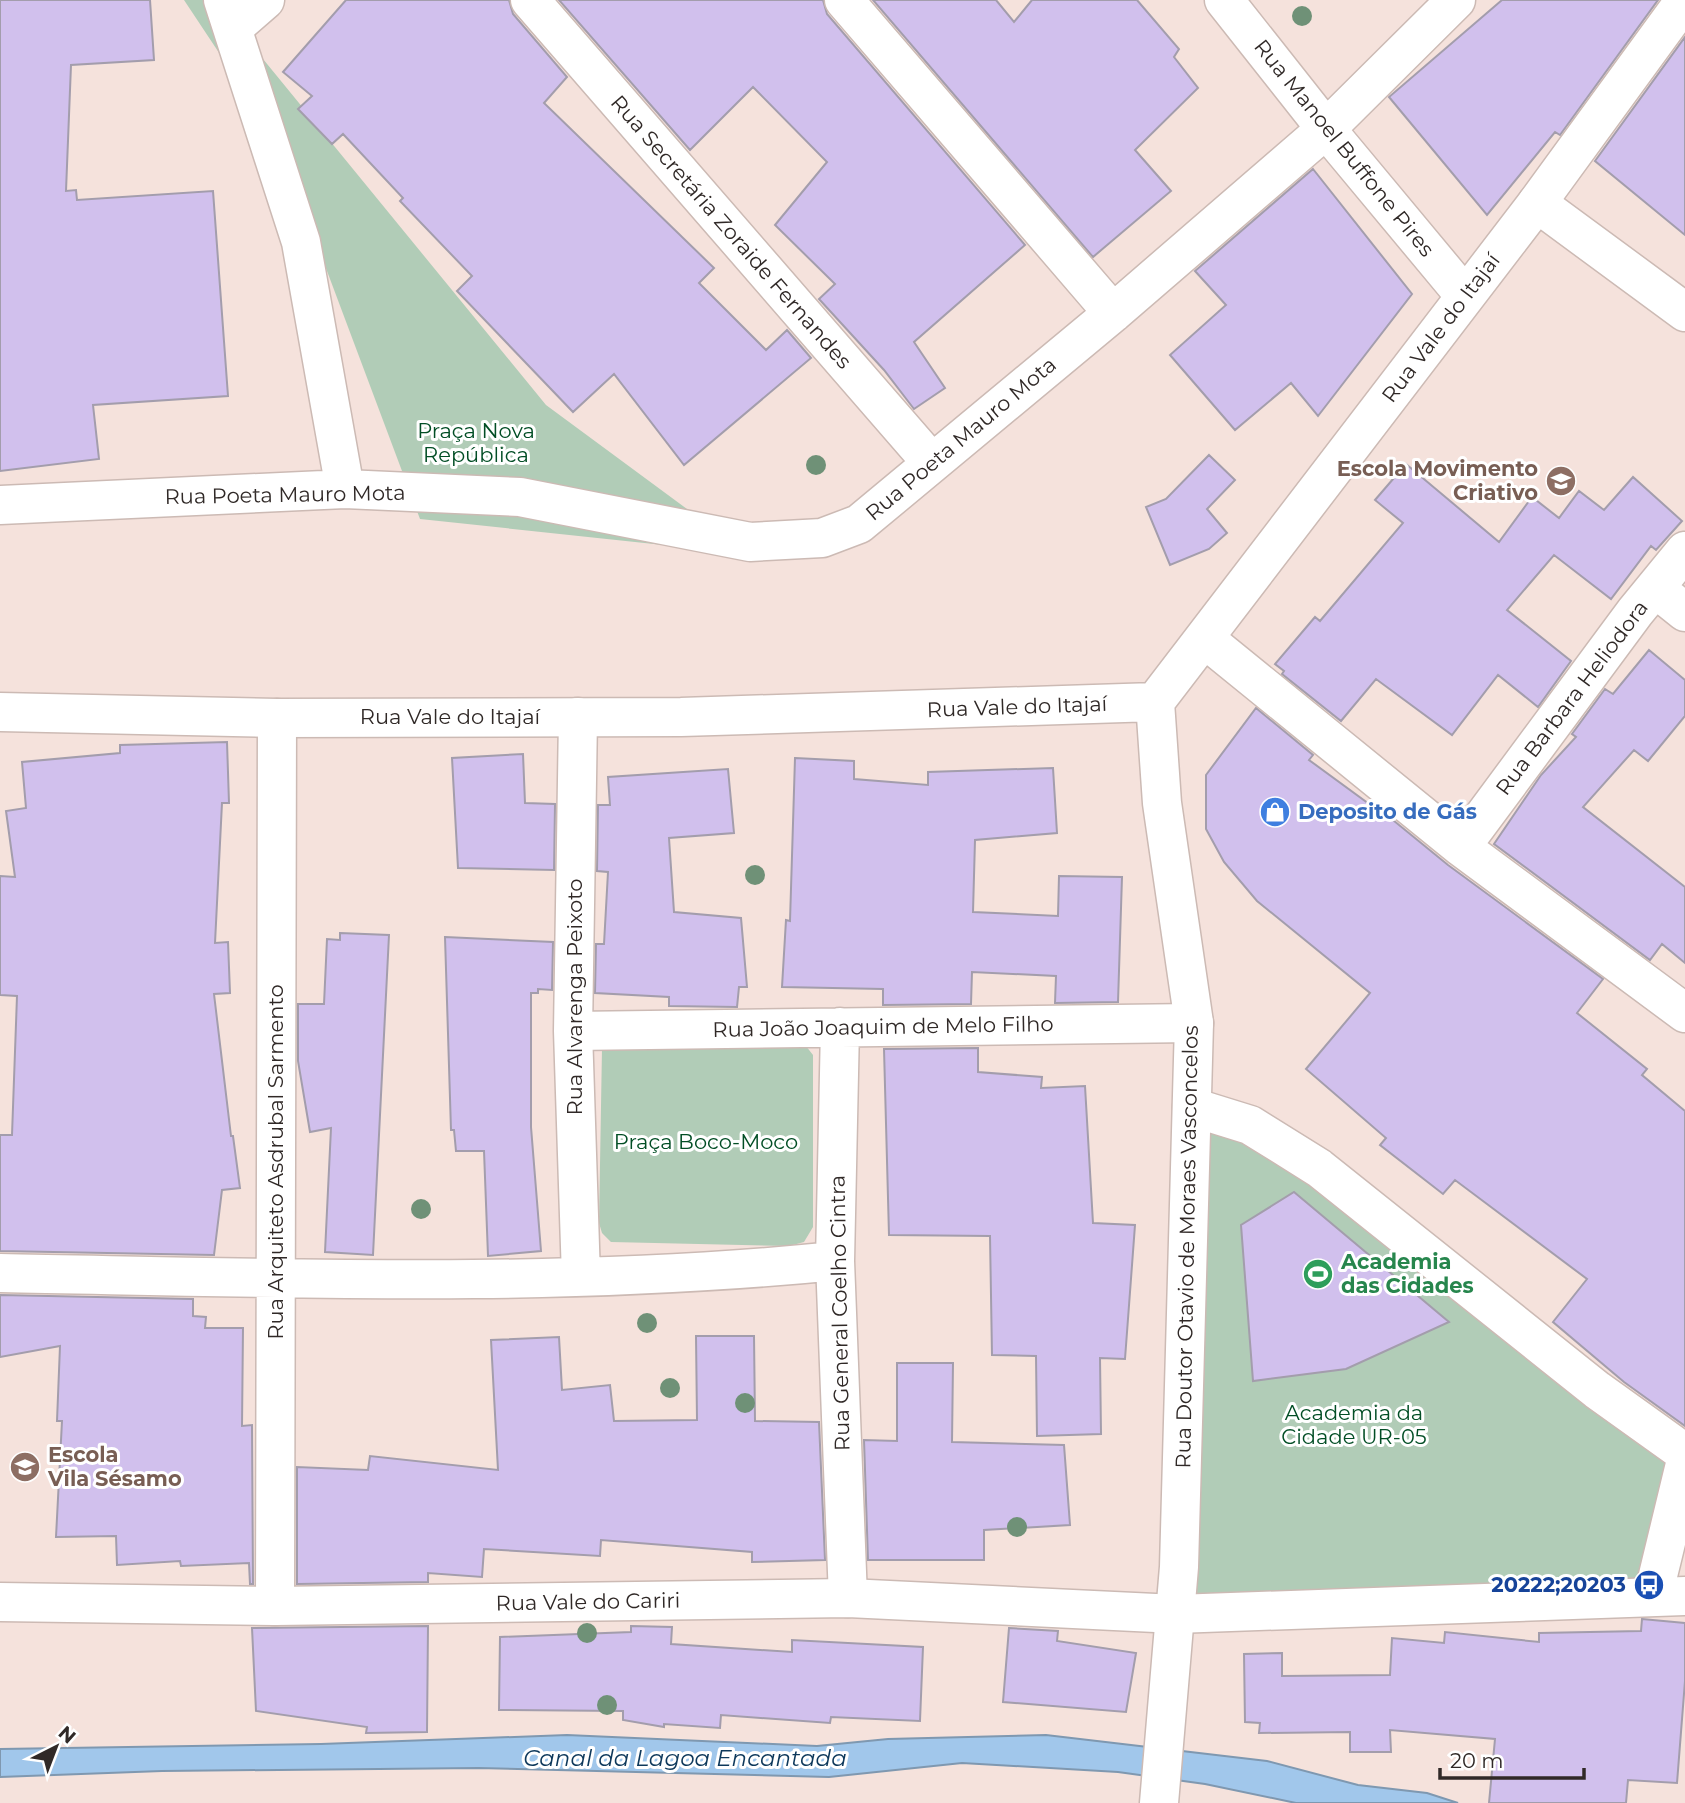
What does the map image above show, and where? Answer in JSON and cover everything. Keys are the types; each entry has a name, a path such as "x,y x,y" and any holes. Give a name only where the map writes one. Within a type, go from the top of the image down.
{"street":[{"path":"265,0 228,14 301,242 345,489"},
{"name":"Rua Secretária Zoraide Fernandes","path":"530,0 933,464"},
{"path":"844,0 1113,313"},
{"name":"Rua Manoel Buffone Pires","path":"1224,0 1325,129 1465,296"},
{"name":"Rua Poeta Mauro Mota","path":"0,505 345,489 520,496 750,542 822,538 859,524 1113,313 1325,129 1456,0"},
{"name":"Rua Vale do Itajaí","path":"0,712 277,718 681,717 1155,702 1537,203 1685,0"},
{"path":"1537,203 1685,312"},
{"name":"Rua Barbara Heliodora","path":"1461,847 1685,551"},
{"path":"1655,588 1685,612"},
{"path":"1205,639 1461,847 1685,1013"},
{"name":"Rua Doutor Otavio de Moraes Vasconcelos","path":"1155,702 1162,803 1194,1023 1176,1614 1158,1786"},
{"name":"Rua Alvarenga Peixoto","path":"578,717 573,1031 581,1277"},
{"name":"Rua Arquiteto Asdrubal Sarmento","path":"275,1606 277,718"},
{"name":"Rua João Joaquim de Melo Filho","path":"573,1031 1194,1023"},
{"name":"Rua General Coelho Cintra","path":"840,1027 835,1261 848,1598"},
{"path":"1192,1107 1250,1125 1319,1168 1598,1390 1685,1453"},
{"path":"0,1273 276,1278 581,1277 835,1261"},
{"path":"1669,1596 1685,1464"},
{"name":"Rua Vale do Cariri","path":"0,1602 275,1606 848,1598 1176,1614 1669,1596"}],"green space":[{"name":"Praça Nova República","path":"184,0 268,0 236,26 546,405 748,554 420,519 279,143"},
{"name":"Praça Boco-Moco","path":"802,1041 813,1055 813,1227 804,1242 789,1246 611,1242 602,1233 599,1223 602,1048"},
{"name":"Academia da Cidade UR-05","path":"1183,1110 1319,1161 1682,1475 1647,1581 1166,1620"}],"water":[{"name":"Canal da Lagoa Encantada","path":"567,1735 817,1746 888,1739 1046,1735 1267,1761 1358,1785 1427,1793 1458,1803 1296,1803 1205,1784 1118,1772 962,1763 829,1777 478,1768 162,1771 0,1777 0,1749 321,1744"}],"building":[{"path":"0,0 150,0 154,60 71,65 66,191 76,190 77,200 213,191 228,396 93,405 99,459 0,471"},
{"path":"346,0 509,0 513,14 567,77 544,103 714,268 699,283 766,350 787,330 811,358 684,465 614,374 573,412 457,291 472,276 400,201 403,198 343,134 332,144 298,109 312,96 283,72"},
{"path":"559,0 823,0 827,14 1025,245 914,342 945,388 914,409 884,370 819,299 835,284 775,225 827,162 753,87 690,150"},
{"path":"873,0 996,0 1014,22 1032,0 1137,0 1179,49 1174,57 1198,88 1135,150 1171,191 1093,257"},
{"path":"1502,0 1658,0 1560,135 1555,132 1487,215 1389,97"},
{"path":"1685,37 1685,235 1595,161"},
{"path":"1313,169 1412,294 1318,416 1291,383 1235,430 1170,355 1226,305 1195,271"},
{"path":"1209,455 1235,480 1207,509 1227,533 1209,549 1170,565 1146,507 1166,499"},
{"path":"1406,464 1499,542 1532,497 1559,518 1579,491 1604,510 1633,477 1682,521 1656,550 1651,546 1611,599 1554,555 1507,610 1571,661 1538,707 1498,675 1452,735 1376,679 1341,721 1282,674 1284,671 1275,664 1315,617 1320,621 1403,523 1375,500"},
{"path":"1649,650 1685,680 1685,716 1648,761 1634,750 1583,807 1685,887 1685,963 1662,944 1650,960 1494,844 1541,775 1576,737 1572,734 1605,689 1613,694"},
{"path":"1256,708 1313,755 1309,760 1376,809 1377,807 1448,865 1603,979 1577,1013 1647,1069 1642,1075 1685,1111 1685,1426 1624,1382 1553,1322 1587,1279 1455,1180 1443,1194 1380,1145 1386,1138 1306,1069 1370,993 1257,901 1224,862 1206,829 1206,775"},
{"path":"227,742 229,803 222,803 215,943 228,942 230,993 214,994 240,1188 222,1190 214,1255 0,1251 0,1135 12,1135 17,996 0,995 0,876 15,877 6,811 26,808 22,762 120,753 120,745"},
{"path":"523,754 525,803 555,804 554,870 458,868 452,758"},
{"path":"795,758 854,761 854,779 928,785 928,772 1053,768 1057,833 975,840 973,912 1058,916 1059,876 1122,877 1118,1002 1055,1003 1056,976 972,972 971,1004 883,1005 883,989 782,987 786,920 790,921"},
{"path":"728,769 734,833 669,838 674,912 741,918 747,987 739,987 737,1007 669,1006 669,997 595,993 596,944 604,944 608,872 597,871 598,805 610,805 608,777"},
{"path":"340,933 389,935 373,1255 325,1252 331,1128 310,1132 298,1061 298,1004 324,1004 327,939 340,940"},
{"path":"445,937 553,942 552,990 538,989 538,993 531,993 531,1127 541,1251 488,1256 484,1151 456,1151 454,1130 451,1130"},
{"path":"978,1048 978,1072 1042,1077 1041,1088 1085,1086 1093,1223 1135,1225 1125,1359 1100,1358 1101,1434 1037,1436 1036,1356 992,1355 990,1236 889,1235 884,1049"},
{"name":"Academia das Cidades","path":"1294,1192 1449,1322 1346,1369 1253,1381 1241,1225"},
{"path":"0,1295 193,1299 193,1316 206,1317 205,1328 243,1328 242,1426 252,1425 253,1584 250,1584 249,1563 181,1566 180,1561 117,1565 116,1536 56,1537 62,1421 57,1421 60,1346 0,1357"},
{"path":"696,1336 754,1336 755,1421 819,1422 825,1560 752,1562 752,1552 601,1540 600,1556 484,1549 482,1577 428,1573 428,1582 297,1584 297,1467 368,1470 370,1456 498,1470 491,1340 559,1337 562,1390 610,1385 614,1421 697,1420"},
{"path":"897,1363 953,1363 952,1442 1064,1445 1070,1525 984,1530 984,1560 868,1560 864,1440 897,1441"},
{"path":"1642,1619 1685,1623 1685,1681 1677,1783 1628,1780 1626,1803 1489,1803 1495,1739 1390,1730 1391,1752 1350,1752 1350,1732 1259,1733 1260,1723 1245,1722 1244,1654 1282,1653 1282,1676 1390,1675 1392,1638 1444,1643 1445,1632 1539,1642 1539,1633 1641,1631"},
{"path":"428,1626 427,1732 366,1733 367,1727 256,1711 252,1628"},
{"path":"631,1626 672,1627 671,1644 792,1652 792,1640 923,1647 920,1721 831,1717 830,1723 721,1715 720,1728 664,1724 664,1727 623,1720 623,1711 499,1710 500,1637 631,1632"},
{"path":"1009,1628 1058,1631 1057,1641 1136,1653 1126,1712 1003,1702"}],"place":[{"name":"Escola Movimento Criativo","path":"1561,481"},
{"name":"Deposito de Gás","path":"1275,812"},
{"name":"Academia das Cidades","path":"1318,1274"},
{"name":"Escola Vila Sésamo","path":"25,1467"},
{"name":"20222;20203","path":"1649,1585"}]}
